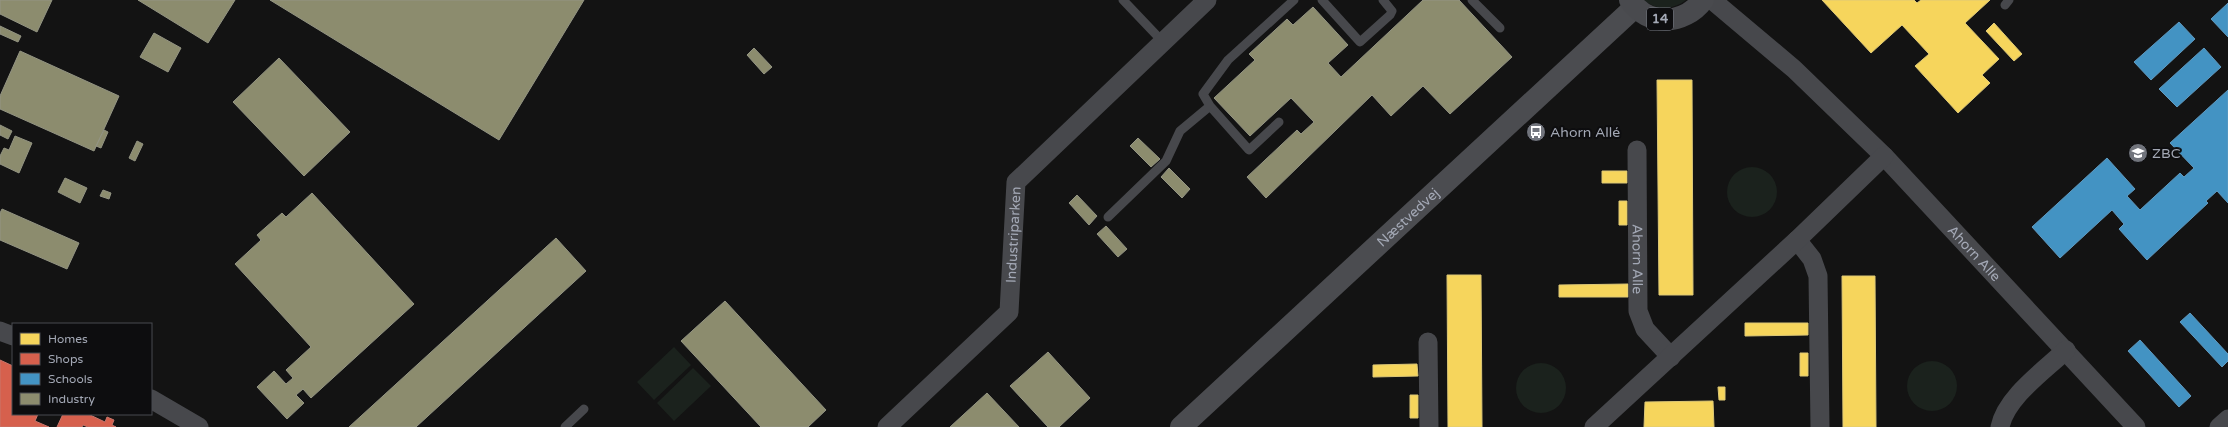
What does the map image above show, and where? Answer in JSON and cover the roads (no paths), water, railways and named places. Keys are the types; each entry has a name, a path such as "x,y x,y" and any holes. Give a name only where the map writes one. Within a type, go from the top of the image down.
{"main road":[{"name":"14","path":"1633,3 1645,15 1664,20 1683,16 1703,3"},
{"name":"Næstvedvej","path":"1181,427 1633,3"}],"street":[{"name":"Industriparken","path":"886,427 1009,312 1016,182 1207,0"},
{"name":"Ahorn Alle","path":"1703,3 1716,18 1794,69 1884,156 2136,427"},
{"name":"Ahorn Alle","path":"1638,150 1638,311 1645,328 1671,357"},
{"path":"1594,427 1797,240 1884,156"},
{"path":"1797,240 1812,259 1818,276 1820,427"},
{"path":"0,330 12,336"},
{"path":"1428,342 1429,427"},
{"path":"2000,427 2002,416 2013,400 2066,350"},
{"path":"152,400 200,427"},
{"path":"2219,427 2228,419"}],"lane":[{"path":"1279,122 1249,150 1210,106 1202,94 1228,60 1294,0"},
{"path":"1322,0 1360,42 1390,15 1392,11 1383,0"},
{"path":"1472,0 1500,28"},
{"path":"1127,2 1162,42"},
{"path":"1108,217 1166,161 1180,131 1210,106"},
{"path":"565,427 584,408"}],"place":[{"name":"Ahorn Allé","path":"1536,132"},
{"name":"ZBC","path":"2138,153"}]}
